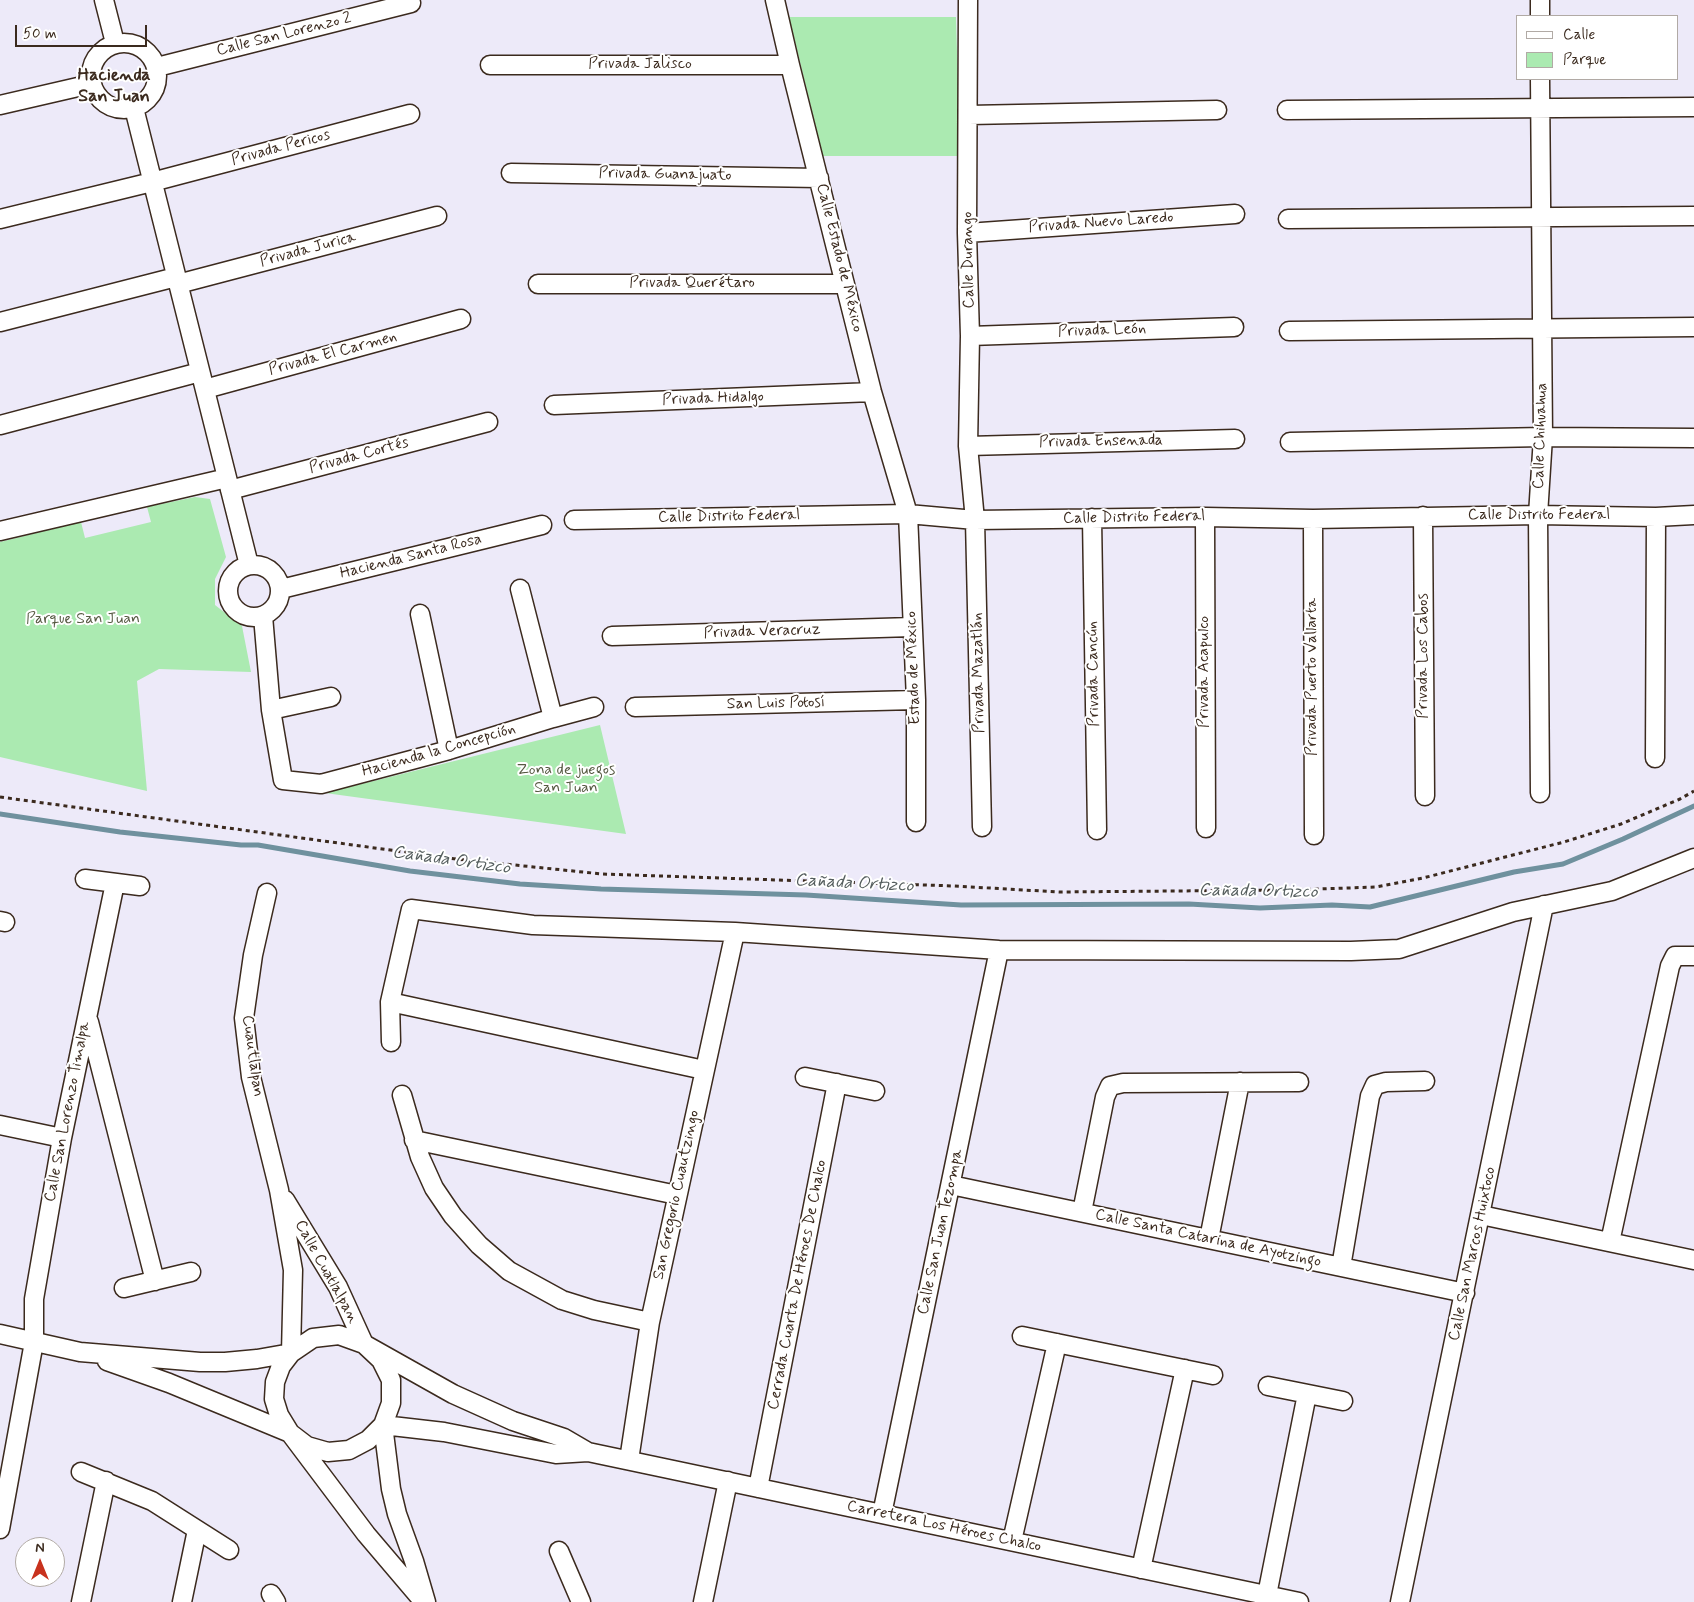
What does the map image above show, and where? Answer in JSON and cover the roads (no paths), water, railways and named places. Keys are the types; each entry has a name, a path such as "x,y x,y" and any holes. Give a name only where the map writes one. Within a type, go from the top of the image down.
{"street":[{"path":"104,0 115,43"},
{"name":"Calle Estado de México","path":"775,0 872,392 908,514"},
{"name":"Calle Durango","path":"968,0 967,233 970,336 968,446 975,520"},
{"path":"1540,0 1540,15"},
{"name":"Calle San Lorenzo 2","path":"157,67 411,3"},
{"path":"126,42 145,50 157,67 156,88 143,103 134,108 123,110 103,102 91,84 92,64 98,55 115,43 126,42"},
{"name":"Privada Jalisco","path":"490,65 790,65"},
{"name":"Calle Chihuahua","path":"1540,80 1542,437 1538,515 1540,793"},
{"path":"0,105 91,84"},
{"path":"1287,110 1694,107"},
{"path":"134,108 249,565"},
{"path":"969,115 1217,110"},
{"name":"Privada Pericos","path":"0,219 152,182 410,114"},
{"name":"Privada Guanajuato","path":"511,173 819,178"},
{"name":"Privada Nuevo Laredo","path":"967,233 1235,214"},
{"name":"Privada Jurica","path":"0,322 437,216"},
{"path":"1288,219 1694,216"},
{"name":"Privada Querétaro","path":"538,284 845,284"},
{"name":"Privada El Carmen","path":"0,425 202,381 461,319"},
{"name":"Privada León","path":"970,336 1234,327"},
{"path":"1289,331 1694,327"},
{"name":"Privada Hidalgo","path":"554,405 872,392"},
{"name":"Privada Cortés","path":"0,531 228,484 488,422"},
{"path":"1290,442 1542,437 1694,438"},
{"name":"Privada Ensenada","path":"968,446 1235,439"},
{"name":"Calle Distrito Federal","path":"574,520 908,514 975,520 1205,517 1313,519 1538,515 1656,517 1694,515"},
{"name":"Estado de México","path":"908,514 916,700 916,822"},
{"name":"Privada Los Cabos","path":"1423,516 1425,796"},
{"name":"Privada Acapulco","path":"1205,517 1206,828"},
{"path":"1655,758 1656,517"},
{"name":"Privada Cancún","path":"1092,518 1097,830"},
{"name":"Privada Puerto Vallarta","path":"1313,519 1314,835"},
{"name":"Privada Mazatlán","path":"975,520 982,827"},
{"name":"Hacienda Santa Rosa","path":"281,589 542,525"},
{"path":"249,565 265,567 272,572 280,583 281,589 277,605 271,612 254,618 238,612 232,606 228,597 230,580 241,568 249,565"},
{"path":"520,589 553,718"},
{"path":"420,614 449,750"},
{"path":"263,616 271,710 331,697"},
{"name":"Privada Veracruz","path":"612,636 912,627"},
{"name":"San Luis Potosí","path":"635,707 916,700"},
{"name":"Hacienda la Concepción","path":"271,710 283,780 321,784 449,750 553,718 594,708"},
{"path":"391,1042 390,1002 411,909 533,925 735,932 999,950 1351,951 1399,949 1513,912 1612,891 1694,858"},
{"path":"85,879 140,886"},
{"name":"Calle San Lorenzo Timalpa","path":"0,1529 34,1342 34,1299 62,1138 115,883"},
{"name":"Cuautlalpan","path":"267,893 252,955 244,1018 252,1077 279,1190"},
{"name":"Calle San Marcos Huixtoco","path":"1400,1602 1544,906"},
{"name":"San Gregorio Cuautzingo","path":"629,1460 650,1322 735,932"},
{"name":"Calle San Juan Tezompa","path":"882,1514 999,950"},
{"path":"1610,1242 1670,966 1675,956 1694,956"},
{"path":"390,1002 704,1070"},
{"path":"87,1016 156,1281"},
{"path":"805,1077 875,1091"},
{"path":"1341,1267 1370,1096 1375,1085 1386,1082 1425,1081"},
{"path":"1209,1239 1240,1082"},
{"path":"1082,1212 1105,1097 1110,1086 1123,1083 1299,1082"},
{"name":"Cerrada Cuarta De Héroes De Chalco","path":"758,1488 837,1083"},
{"path":"402,1095 414,1140 434,1188 453,1216 478,1245 509,1271 562,1300 594,1310 650,1322"},
{"path":"0,1125 62,1138"},
{"path":"414,1140 677,1195"},
{"name":"Calle Santa Catarina de Ayotzingo","path":"951,1185 1465,1293"},
{"name":"Calle Cuatlalpan","path":"279,1190 338,1287 364,1344 381,1360 391,1380 391,1403 383,1425 391,1489 425,1602"},
{"name":"Calle Cuatlalpan","path":"279,1190 293,1270 291,1353"},
{"path":"1481,1215 1694,1260"},
{"path":"124,1288 191,1272"},
{"name":"Carretera Los Héroes Chalco","path":"0,1334 80,1352 161,1380 290,1433 308,1446 328,1452 349,1450 368,1440 383,1425 444,1432 556,1454 588,1452 1300,1602"},
{"name":"Carretera Los Héroes Chalco","path":"290,1433 279,1415 274,1399 275,1382 281,1366 291,1353 313,1338 339,1335 364,1344 453,1394 513,1421 564,1438 588,1452"},
{"path":"1022,1336 1213,1375"},
{"path":"1012,1541 1057,1343"},
{"name":"Carretera Los Héroes Chalco","path":"80,1352 200,1362 257,1359 291,1353"},
{"path":"1141,1569 1185,1369"},
{"path":"1268,1386 1343,1401"},
{"path":"1267,1595 1307,1394"},
{"name":"Calle Cuatlalpan","path":"290,1433 366,1534 425,1602"},
{"path":"81,1472 152,1500 229,1550"},
{"path":"81,1602 106,1481"},
{"path":"703,1602 728,1481"},
{"path":"182,1602 197,1530"},
{"path":"559,1551 581,1602"}],"waterway":[{"name":"Cañada Ortizco","path":"0,814 120,832 241,845 258,845 410,871 520,884 601,889 806,895 961,905 1189,904 1260,908 1332,905 1370,907 1514,872 1563,864 1694,806"}],"district":[{"name":"Hacienda San Juan","path":"114,86"}],"park label":[{"name":"Parque San Juan","path":"83,620"},
{"name":"Zona de juegos San Juan","path":"566,780"}]}
